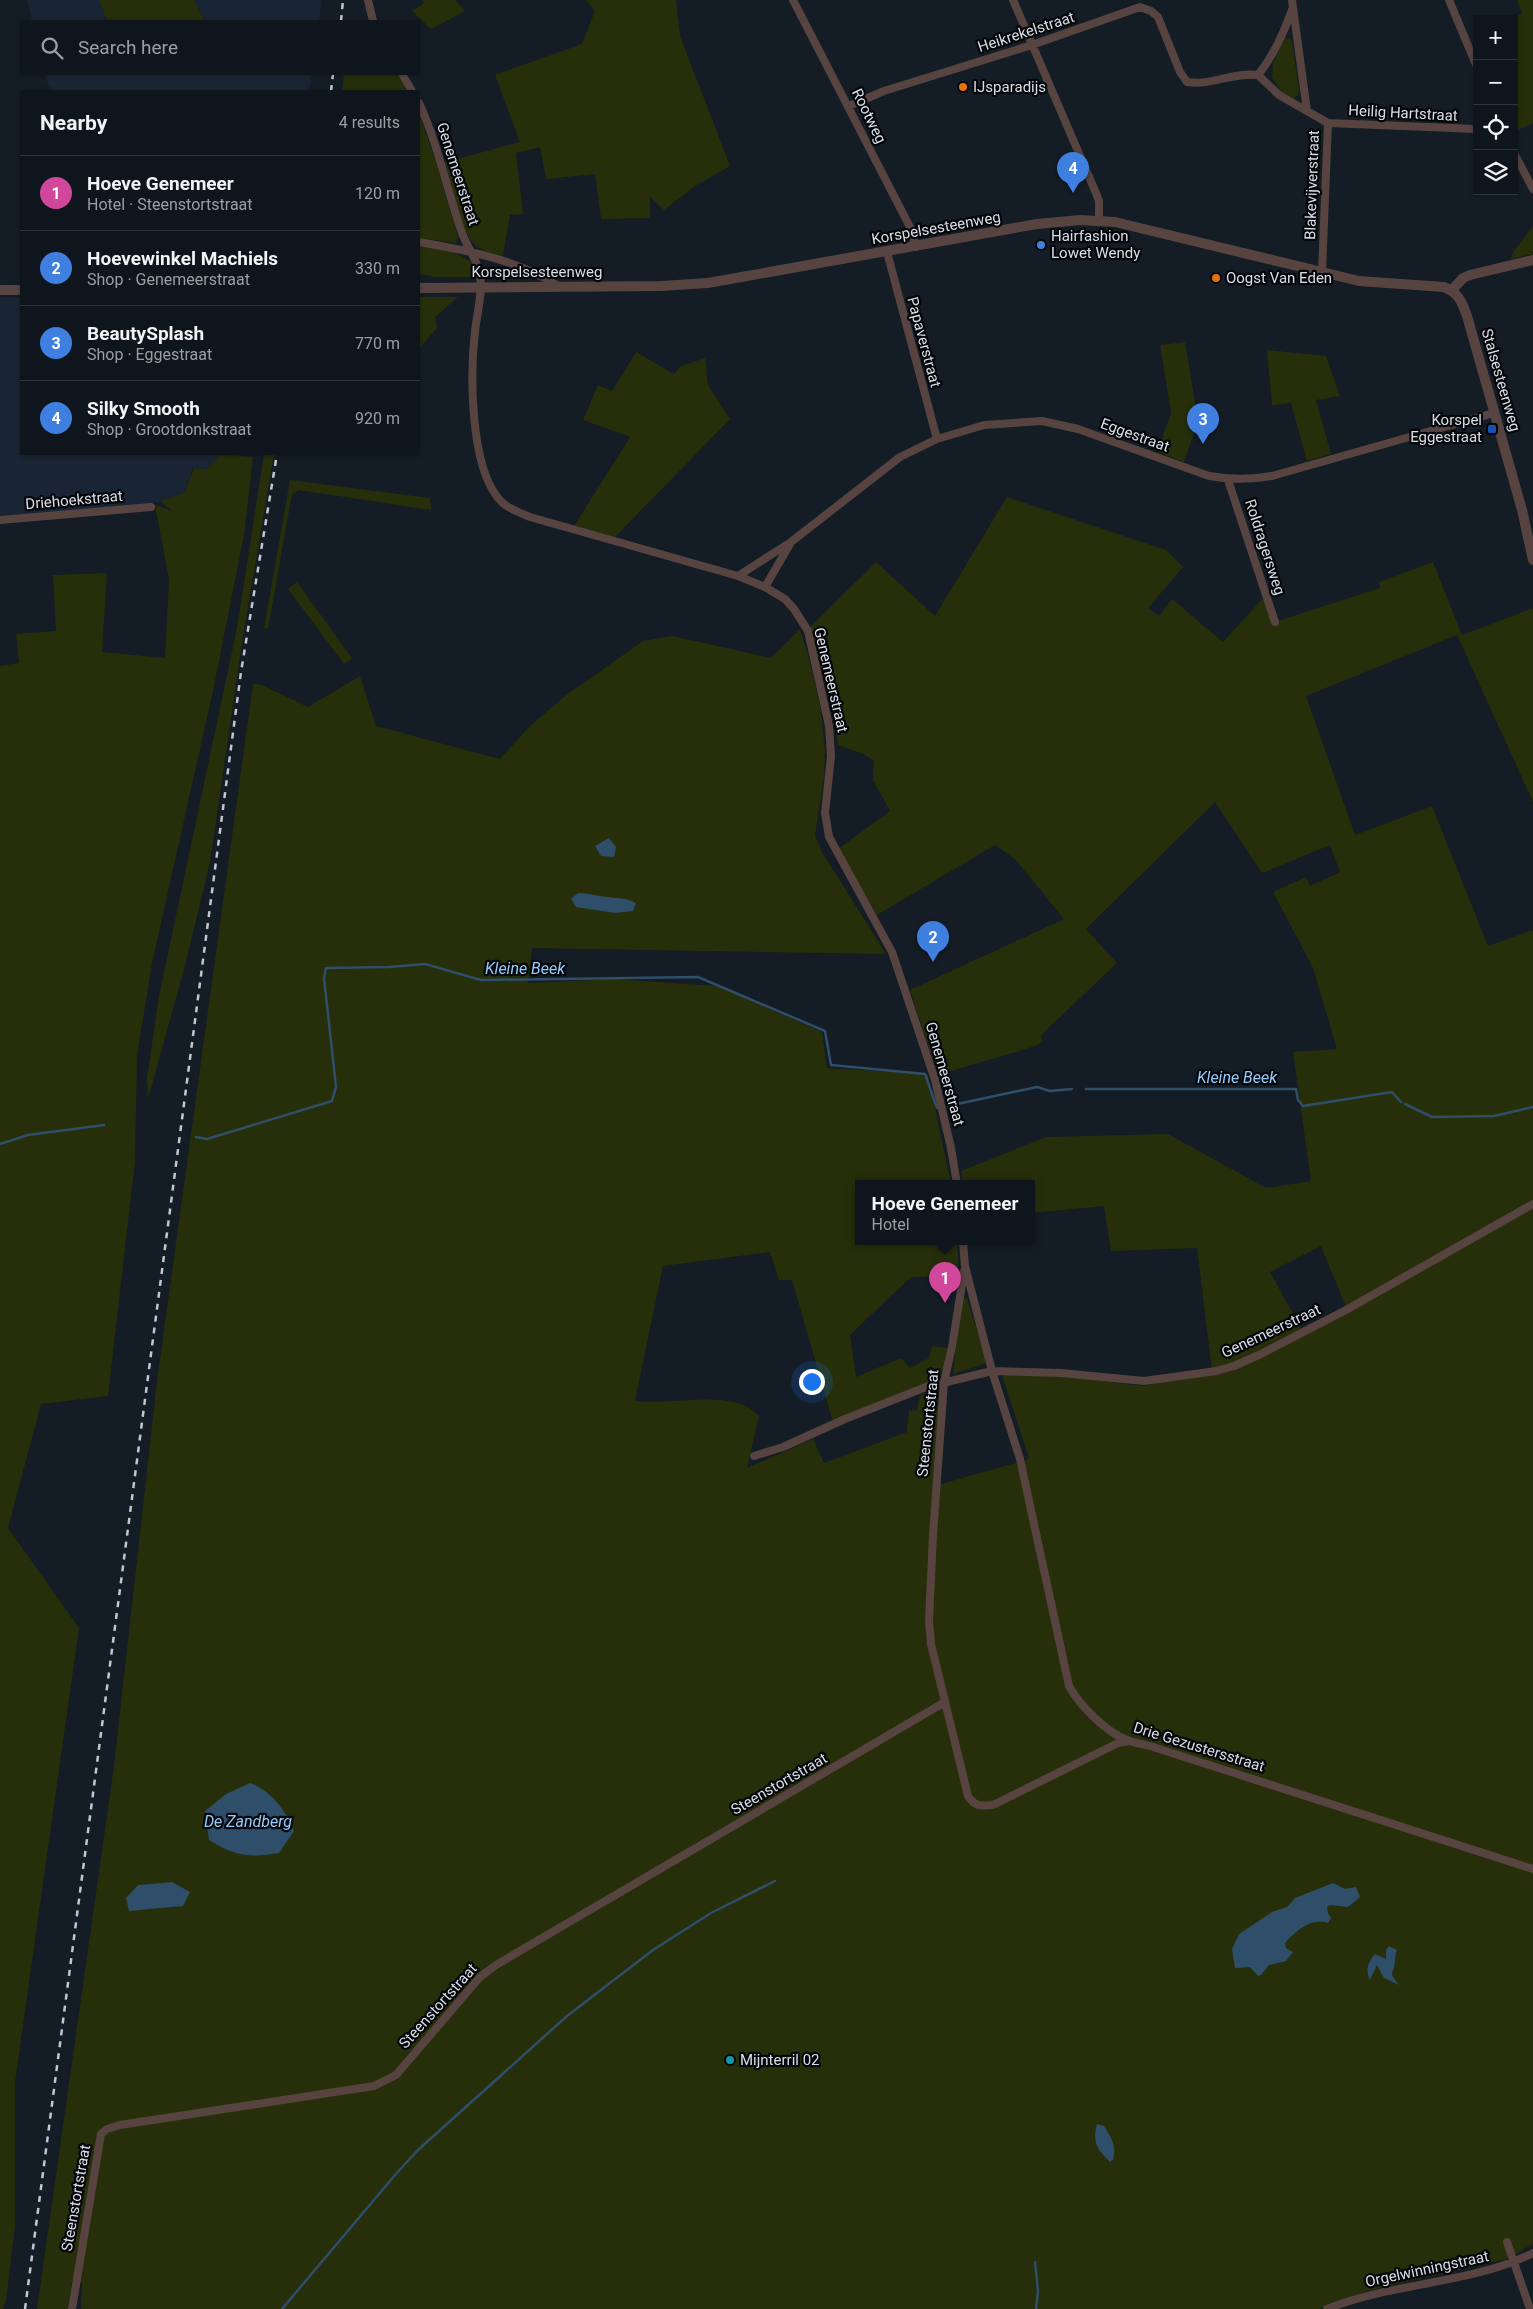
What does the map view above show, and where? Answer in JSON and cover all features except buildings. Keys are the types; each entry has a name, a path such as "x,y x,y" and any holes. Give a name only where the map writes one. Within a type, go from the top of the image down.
{"street":[{"path":"368,0 373,20"},
{"name":"Rootweg","path":"793,0 911,228 916,247"},
{"path":"1013,0 1096,193 1099,201 1099,220"},
{"path":"1449,0 1474,60"},
{"name":"Blakevijverstraat","path":"1293,4 1280,42 1258,75 1279,95 1328,123 1322,272"},
{"name":"Blakevijverstraat","path":"1293,4 1307,111"},
{"name":"Heikrekelstraat","path":"849,106 884,91 1032,45 1140,7 1151,11 1158,17 1187,82 1200,84 1234,76 1258,75"},
{"path":"403,75 411,90"},
{"name":"Genemeerstraat","path":"420,106 431,134 463,236 473,253 480,275 472,361 474,401 481,464 485,476 498,498 512,509 548,523 738,576 765,587 785,600 794,609 808,631 829,726 831,756 825,813 829,836 892,952 936,1080 952,1148 956,1180"},
{"name":"Heilig Hartstraat","path":"1328,123 1473,129"},
{"path":"1518,161 1533,189"},
{"name":"Korspelsesteenweg","path":"420,288 708,283 1047,223 1099,220 1140,227 1369,282 1444,287 1452,290"},
{"path":"420,242 473,253 542,275 560,287"},
{"name":"Papaverstraat","path":"887,252 937,439"},
{"path":"1452,290 1463,278 1470,275 1533,260"},
{"path":"0,290 20,290"},
{"name":"Stalsesteenweg","path":"1452,290 1461,299 1464,306 1522,510 1533,560"},
{"name":"Eggestraat","path":"738,576 791,542 900,457 937,439 984,425 1042,422 1078,429 1209,476 1228,480 1251,480 1272,476 1494,413"},
{"name":"Roldragersweg","path":"1228,480 1275,622"},
{"name":"Driehoekstraat","path":"0,520 151,508"},
{"name":"Stalsesteenweg","path":"1522,510 1533,535"},
{"name":"Eggestraat","path":"765,587 791,542"},
{"name":"Genemeerstraat","path":"754,1456 783,1447 845,1419 926,1387 992,1371 1061,1373 1144,1381 1216,1371 1261,1354 1346,1310 1533,1204"},
{"path":"963,1245 964,1266 992,1371"},
{"name":"Steenstortstraat","path":"964,1266 952,1347 944,1382 932,1535 929,1621 931,1644 968,1796 975,1804 980,1806 993,1805 1118,1743 1128,1741"},
{"name":"Drie Gezustersstraat","path":"992,1371 1020,1459 1069,1686 1075,1697 1090,1713 1128,1741 1150,1746 1297,1792 1533,1869"},
{"name":"Steenstortstraat","path":"72,2309 102,2134 107,2128 374,2086 396,2075 480,1976 496,1964 945,1702"},
{"path":"1507,2242 1530,2309"},
{"name":"Orgelwinningstraat","path":"1327,2309 1372,2295 1466,2276 1514,2263 1533,2254"}],"shaded area":[{"path":"27,0 99,0 107,20 32,20"},
{"path":"194,0 322,0 319,20 204,20"},
{"path":"45,75 312,75 309,90 50,90"},
{"path":"0,297 20,297 20,455 218,455 217,459 207,469 193,468 184,493 151,504 0,516"}],"green space":[{"path":"99,0 194,0 204,20 107,20"},
{"path":"422,0 455,0 465,11 431,29 412,11 424,3"},
{"path":"586,0 676,0 680,36 730,166 695,186 664,210 650,197 650,218 601,219 595,174 546,179 540,147 516,153 523,214 510,215 503,256 484,250 474,244 465,229 445,162 520,142 495,75 582,44 595,11"},
{"path":"1517,0 1533,0 1533,123 1518,130 1518,16 1522,13"},
{"path":"1289,38 1292,41 1299,90 1298,95 1294,98 1282,92 1272,78 1273,63 1285,39"},
{"path":"344,75 398,75 406,90 342,90"},
{"path":"420,117 436,162 458,237 456,243 420,238"},
{"path":"1533,226 1533,254 1511,259 1513,252"},
{"path":"420,247 441,249 455,253 474,266 475,277 435,277 420,274"},
{"path":"420,297 458,297 435,317 437,328 420,347"},
{"path":"1185,342 1198,421 1184,462 1157,452 1171,413 1160,345"},
{"path":"1267,350 1326,356 1340,396 1316,400 1331,454 1307,461 1291,403 1272,405"},
{"path":"636,352 674,374 681,366 705,358 708,385 730,419 615,537 574,526 630,437 583,420 598,385 612,391"},
{"path":"218,455 253,457 244,535 213,691 152,963 137,1056 135,1161 108,1396 41,1404 8,1528 79,1628 15,2082 15,2226 6,2301 3,2309 0,2309 0,666 19,663 16,634 56,631 53,575 107,573 102,652 165,658 169,580 155,505 172,511 160,501 184,493 194,468 207,469 217,459"},
{"path":"264,455 274,455 243,636 210,862 185,966 148,1099 147,1078 159,996 237,628"},
{"path":"290,480 430,498 431,510 299,490 292,494 268,629 264,628"},
{"path":"1007,497 1166,550 1183,567 1148,608 1159,616 1172,599 1223,642 1264,597 1278,621 1380,588 1379,582 1433,562 1462,635 1533,608 1533,802 1457,635 1306,696 1355,835 1432,806 1488,946 1533,930 1533,2244 1506,2259 1367,2291 1319,2309 81,2309 82,2283 72,2281 68,2309 37,2309 114,1766 157,1381 253,684 262,685 308,707 360,676 376,726 500,759 529,727 565,696 643,641 673,636 771,658 800,629 820,706 825,749 824,779 815,835 822,852 886,954 532,948 528,983 613,979 718,986 822,1032 827,1068 928,1074 950,1180 855,1180 855,1245 958,1245 958,1269 953,1292 937,1290 939,1276 911,1277 850,1335 856,1377 901,1358 910,1368 929,1358 932,1346 949,1348 943,1371 932,1382 833,1422 792,1280 779,1280 770,1252 663,1266 635,1401 718,1400 747,1407 759,1416 747,1468 813,1439 824,1463 907,1432 909,1411 917,1410 920,1395 939,1387 934,1486 1029,1459 1002,1375 1060,1376 1144,1386 1212,1370 1197,1248 1111,1251 1104,1206 1035,1213 1035,1180 962,1180 961,1171 1046,1137 1168,1134 1266,1188 1311,1181 1293,1052 1337,1049 1313,968 1273,892 1306,877 1310,886 1340,872 1330,845 1262,873 1215,802 1086,929 1117,963 1041,1035 1042,1042 1032,1047 938,1075 910,990 1064,919 1016,860 995,845 877,915 838,849 890,811 873,780 874,761 864,754 838,745 835,721 809,628 876,562 935,616","holes":["1321,1246 1346,1307 1301,1328 1270,1272"]},
{"path":"297,582 352,658 344,664 288,589"},
{"path":"962,1297 967,1298 987,1363 953,1374"}],"water":[{"path":"609,838 616,847 614,857 601,856 595,846"},
{"path":"578,893 625,899 636,903 633,911 615,913 576,907 571,899"},
{"name":"De Zandberg","path":"250,1783 265,1791 277,1802 287,1816 294,1831 279,1853 242,1854 226,1849 209,1840 205,1811 226,1794"},
{"path":"172,1882 190,1892 183,1906 129,1911 126,1898 138,1885"},
{"path":"1333,1883 1345,1889 1356,1887 1360,1897 1348,1907 1330,1905 1327,1907 1331,1918 1328,1923 1316,1922 1304,1926 1294,1934 1285,1943 1286,1948 1293,1952 1286,1961 1269,1965 1258,1976 1250,1967 1235,1968 1232,1949 1239,1934 1272,1912 1287,1907 1295,1898"},
{"path":"1389,1946 1397,1950 1392,1974 1399,1985 1384,1978 1377,1965 1370,1980 1368,1976 1368,1966 1375,1954 1386,1959 1386,1950"},
{"path":"1097,2124 1104,2126 1113,2142 1114,2155 1113,2160 1110,2162 1095,2141"}],"waterway":[{"name":"Kleine Beek","path":"196,1137 207,1139 332,1101 336,1087 324,978 326,968 389,967 425,964 481,980 698,977 825,1031 831,1065 925,1074 937,1108"},
{"name":"Kleine Beek","path":"948,1106 1037,1087 1050,1091 1072,1089"},
{"name":"Kleine Beek","path":"1086,1089 1296,1089 1298,1100 1303,1106 1392,1092 1401,1102"},
{"name":"Kleine Beek","path":"1405,1104 1432,1117 1494,1116 1533,1107"},
{"name":"Kleine Beek","path":"0,1144 28,1135 104,1125"},
{"path":"282,2309 418,2150 567,2016 653,1950 711,1913 775,1881"},
{"path":"1035,2262 1038,2291 1036,2309"}],"railway":[{"path":"341,20 343,0"},
{"path":"331,90 333,75"},
{"path":"25,2309 241,672 277,455"}],"place":[{"name":"IJsparadijs","path":"963,87"},
{"name":"Silky Smooth","path":"1073,193"},
{"name":"Hairfashion Lowet Wendy","path":"1041,245"},
{"name":"Oogst Van Eden","path":"1216,278"},
{"name":"Korspel Eggestraat","path":"1492,429"},
{"name":"BeautySplash","path":"1203,444"},
{"name":"Hoevewinkel Machiels","path":"933,962"},
{"name":"Hoeve Genemeer","path":"945,1303"},
{"name":"Mijnterril 02","path":"730,2060"}]}
